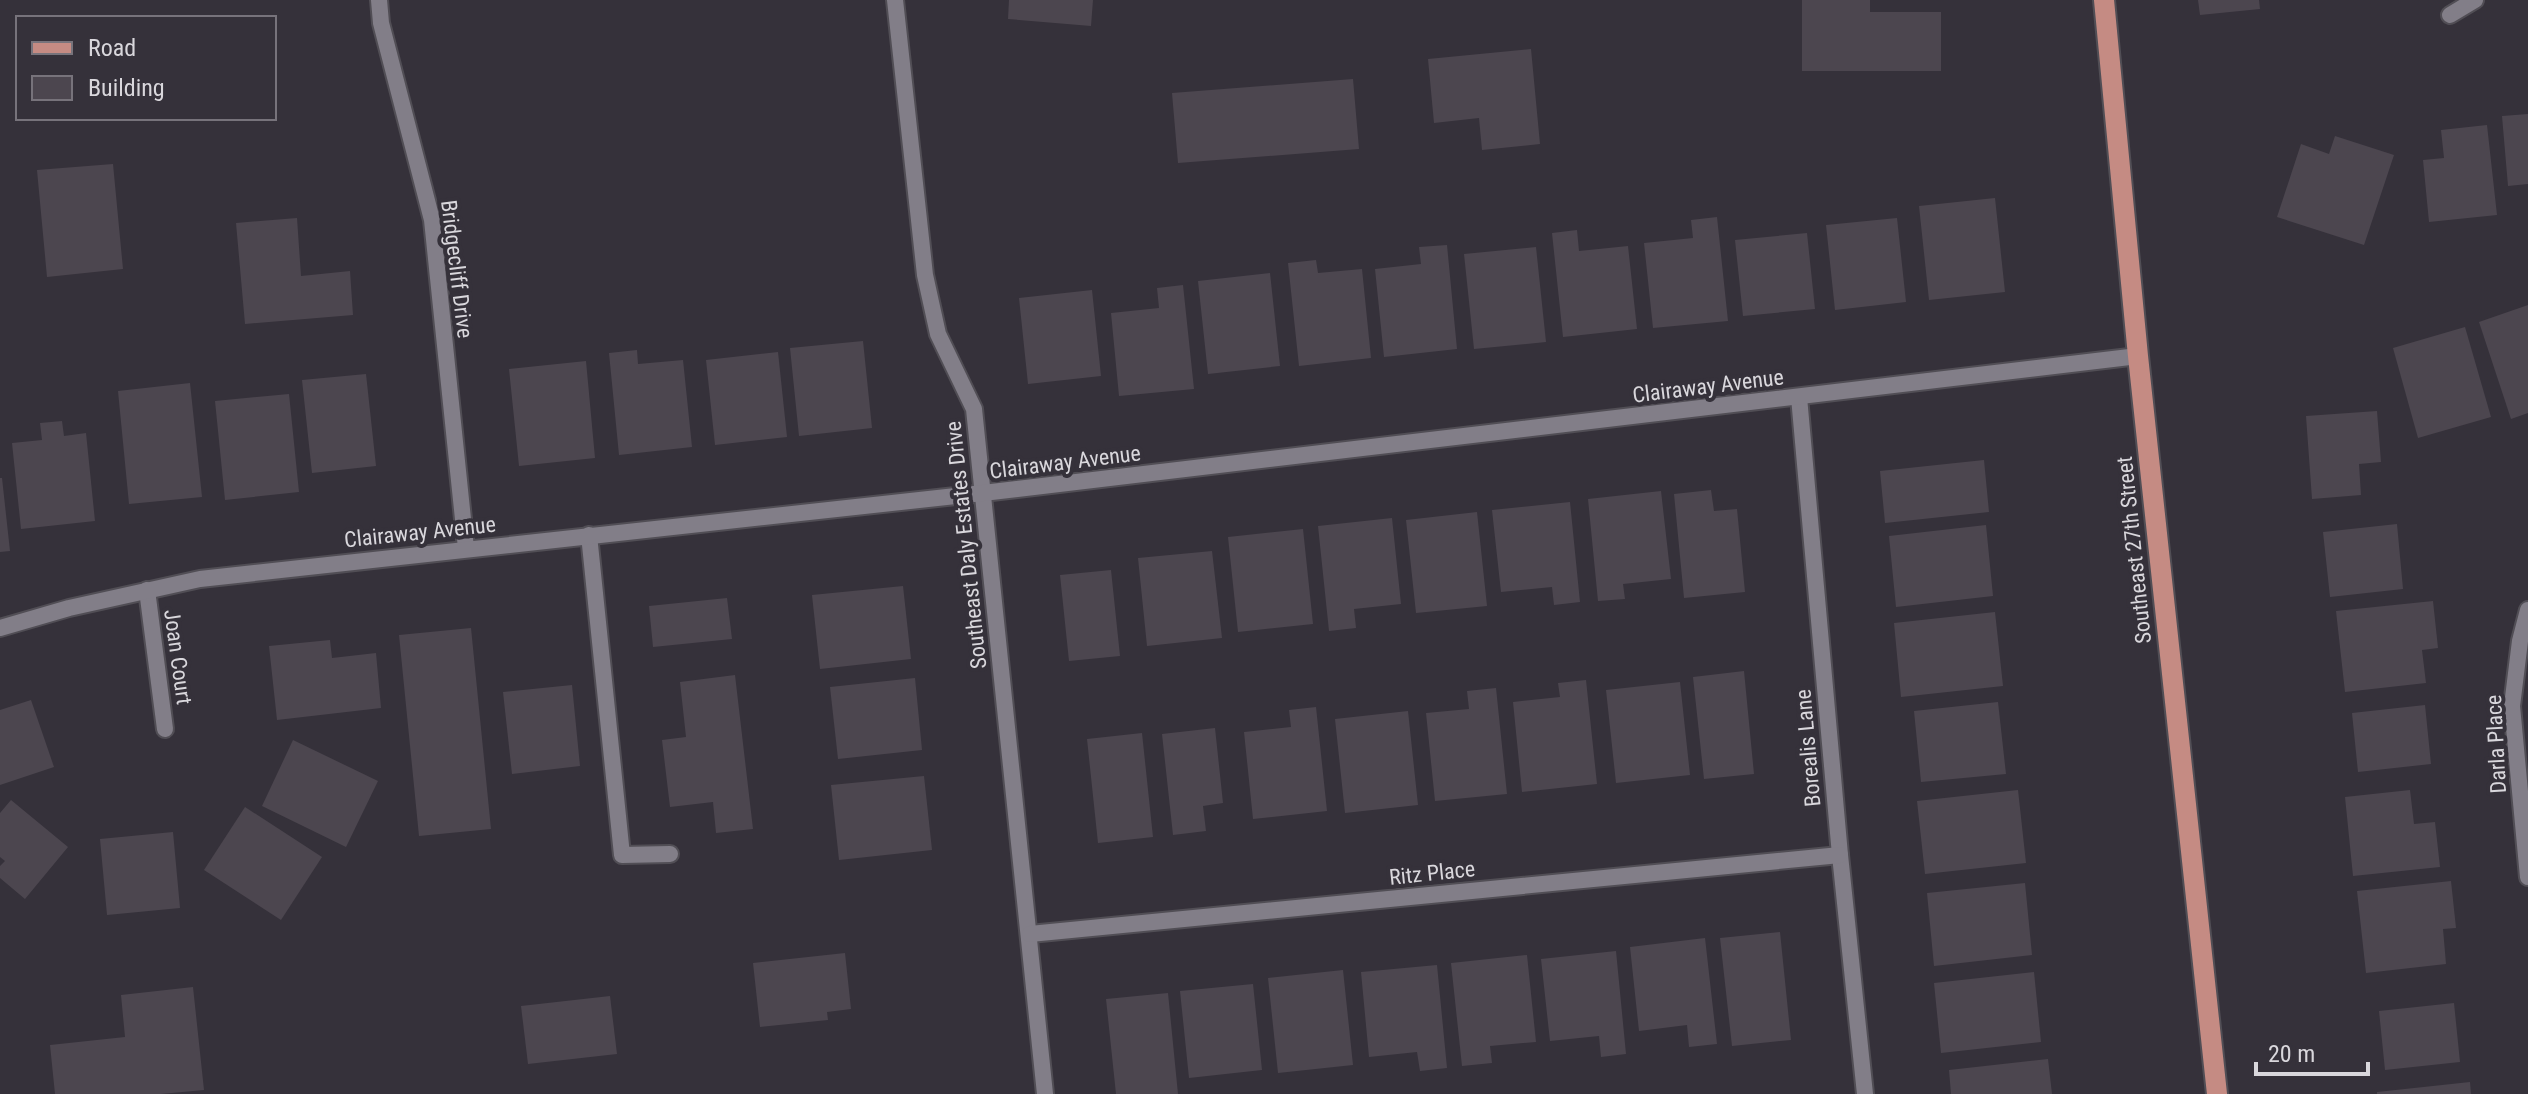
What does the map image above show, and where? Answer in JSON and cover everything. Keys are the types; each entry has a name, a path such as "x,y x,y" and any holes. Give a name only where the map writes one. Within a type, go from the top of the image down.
{"main road":[{"name":"Southeast 27th Street","path":"2104,0 2138,356 2217,1094"}],"street":[{"name":"Bridgecliff Drive","path":"379,0 381,23 432,220 466,548"},
{"name":"Southeast Daly Estates Drive","path":"895,0 925,275 938,334 974,409 1045,1094"},
{"path":"2450,15 2475,0"},
{"name":"Clairaway Avenue","path":"0,628 200,579 983,493 2138,356"},
{"name":"Borealis Lane","path":"1799,397 1865,1094"},
{"path":"589,535 622,855 670,854"},
{"name":"Joan Court","path":"147,590 165,729"},
{"name":"Darla Place","path":"2528,610 2520,641 2512,706 2528,877"},
{"name":"Ritz Place","path":"1030,934 1840,855"}],"building":[{"path":"1009,0 1093,0 1091,26 1008,19"},
{"path":"1802,0 1870,0 1870,12 1941,12 1941,71 1802,71"},
{"path":"2198,0 2259,0 2260,9 2200,15"},
{"path":"1531,49 1540,144 1482,150 1479,118 1434,123 1428,59"},
{"path":"1353,79 1359,149 1178,163 1172,93"},
{"path":"2528,114 2528,184 2508,186 2502,116"},
{"path":"2487,125 2497,215 2429,222 2423,160 2444,158 2441,130"},
{"path":"2335,136 2394,155 2364,245 2277,217 2301,144 2329,154"},
{"path":"113,164 123,269 47,277 37,170"},
{"path":"1995,198 2005,292 1929,300 1919,206"},
{"path":"1717,217 1728,321 1653,328 1644,243 1693,238 1691,220"},
{"path":"297,218 301,276 350,271 353,315 245,324 236,223"},
{"path":"1897,218 1906,302 1835,310 1826,225"},
{"path":"1577,230 1579,251 1628,246 1637,329 1563,337 1552,233"},
{"path":"1807,233 1815,309 1743,316 1735,240"},
{"path":"1447,245 1457,349 1384,357 1375,269 1421,264 1419,247"},
{"path":"1536,247 1546,342 1474,349 1464,254"},
{"path":"1316,260 1318,273 1362,269 1371,358 1299,366 1288,263"},
{"path":"1270,273 1280,366 1208,374 1198,281"},
{"path":"1183,285 1194,389 1119,396 1111,313 1159,308 1157,288"},
{"path":"1092,290 1101,376 1028,384 1019,298"},
{"path":"2528,305 2528,413 2511,419 2479,322"},
{"path":"2465,327 2491,417 2418,438 2393,348"},
{"path":"863,341 872,428 799,436 790,348"},
{"path":"637,350 638,364 683,360 692,447 619,455 609,353"},
{"path":"778,352 787,437 715,445 706,360"},
{"path":"586,361 595,458 519,466 509,369"},
{"path":"366,374 376,466 312,473 302,380"},
{"path":"190,383 202,497 129,504 118,391"},
{"path":"289,394 299,492 225,500 215,401"},
{"path":"2377,411 2381,462 2359,464 2361,495 2312,499 2306,416"},
{"path":"62,421 64,436 86,433 95,521 21,529 12,443 42,440 40,423"},
{"path":"1984,460 1989,512 1885,523 1880,471"},
{"path":"0,478 10,551 0,552"},
{"path":"1711,490 1714,511 1737,509 1745,592 1684,598 1674,494"},
{"path":"1661,491 1671,579 1623,584 1625,599 1598,601 1588,499"},
{"path":"1570,502 1580,602 1554,605 1552,587 1501,592 1492,510"},
{"path":"1477,512 1487,606 1416,613 1406,520"},
{"path":"1392,518 1401,604 1354,609 1356,628 1329,631 1318,526"},
{"path":"2397,524 2403,589 2330,597 2323,532"},
{"path":"1986,525 1993,596 1896,607 1889,536"},
{"path":"1303,529 1313,624 1238,632 1228,537"},
{"path":"1212,551 1222,638 1147,646 1138,558"},
{"path":"1111,570 1120,656 1069,661 1060,575"},
{"path":"903,586 911,659 820,669 812,595"},
{"path":"727,598 732,639 653,647 649,606"},
{"path":"2433,601 2438,648 2422,650 2426,683 2345,692 2336,611"},
{"path":"1995,612 2003,686 1901,697 1894,623"},
{"path":"471,628 491,829 419,836 399,635"},
{"path":"330,640 332,658 376,653 381,708 277,720 269,646"},
{"path":"1744,671 1754,774 1704,779 1693,677"},
{"path":"735,675 753,829 716,833 713,802 670,807 662,740 686,737 680,682"},
{"path":"915,678 922,750 838,759 830,687"},
{"path":"1586,680 1597,784 1522,792 1513,702 1560,697 1558,683"},
{"path":"1680,682 1690,775 1616,783 1606,690"},
{"path":"572,685 580,766 512,774 503,692"},
{"path":"1496,688 1507,794 1435,801 1426,713 1469,709 1467,691"},
{"path":"31,700 54,767 0,785 0,710"},
{"path":"1998,702 2006,774 1921,782 1914,711"},
{"path":"2425,705 2431,764 2358,772 2352,713"},
{"path":"1316,707 1327,811 1253,819 1244,732 1291,727 1289,710"},
{"path":"1408,711 1418,805 1345,813 1335,719"},
{"path":"1215,728 1223,803 1203,806 1206,831 1173,835 1162,734"},
{"path":"1142,733 1153,837 1098,843 1087,739"},
{"path":"293,740 378,781 346,847 262,806"},
{"path":"924,776 932,850 839,860 831,785"},
{"path":"2018,790 2026,863 1925,874 1917,801"},
{"path":"2410,790 2414,824 2435,822 2440,867 2353,876 2345,797"},
{"path":"11,800 68,847 25,899 0,878 0,866 5,861 0,857 0,813"},
{"path":"245,807 322,857 281,920 204,870"},
{"path":"173,832 180,908 107,915 100,839"},
{"path":"2451,881 2456,928 2443,929 2446,964 2366,973 2357,891"},
{"path":"2025,883 2032,955 1934,966 1927,893"},
{"path":"1780,932 1791,1040 1732,1046 1720,938"},
{"path":"1705,938 1717,1044 1689,1047 1687,1025 1639,1031 1630,947"},
{"path":"1616,951 1626,1054 1601,1057 1599,1036 1550,1041 1541,959"},
{"path":"845,953 851,1009 827,1012 828,1020 760,1027 753,963"},
{"path":"1527,955 1536,1042 1490,1046 1492,1063 1462,1066 1451,963"},
{"path":"1437,965 1447,1068 1420,1071 1417,1052 1369,1057 1361,972"},
{"path":"1343,970 1353,1065 1278,1073 1268,978"},
{"path":"2034,972 2041,1042 1941,1053 1934,983"},
{"path":"1253,984 1262,1070 1189,1078 1180,991"},
{"path":"193,987 204,1090 161,1094 55,1094 50,1045 125,1037 121,995"},
{"path":"1168,993 1178,1094 1116,1094 1106,999"},
{"path":"610,996 617,1054 528,1064 521,1006"},
{"path":"2454,1003 2460,1062 2385,1070 2379,1011"},
{"path":"2048,1059 2052,1094 1951,1094 1949,1070"},
{"path":"2470,1082 2471,1094 2377,1094 2377,1092"}]}
